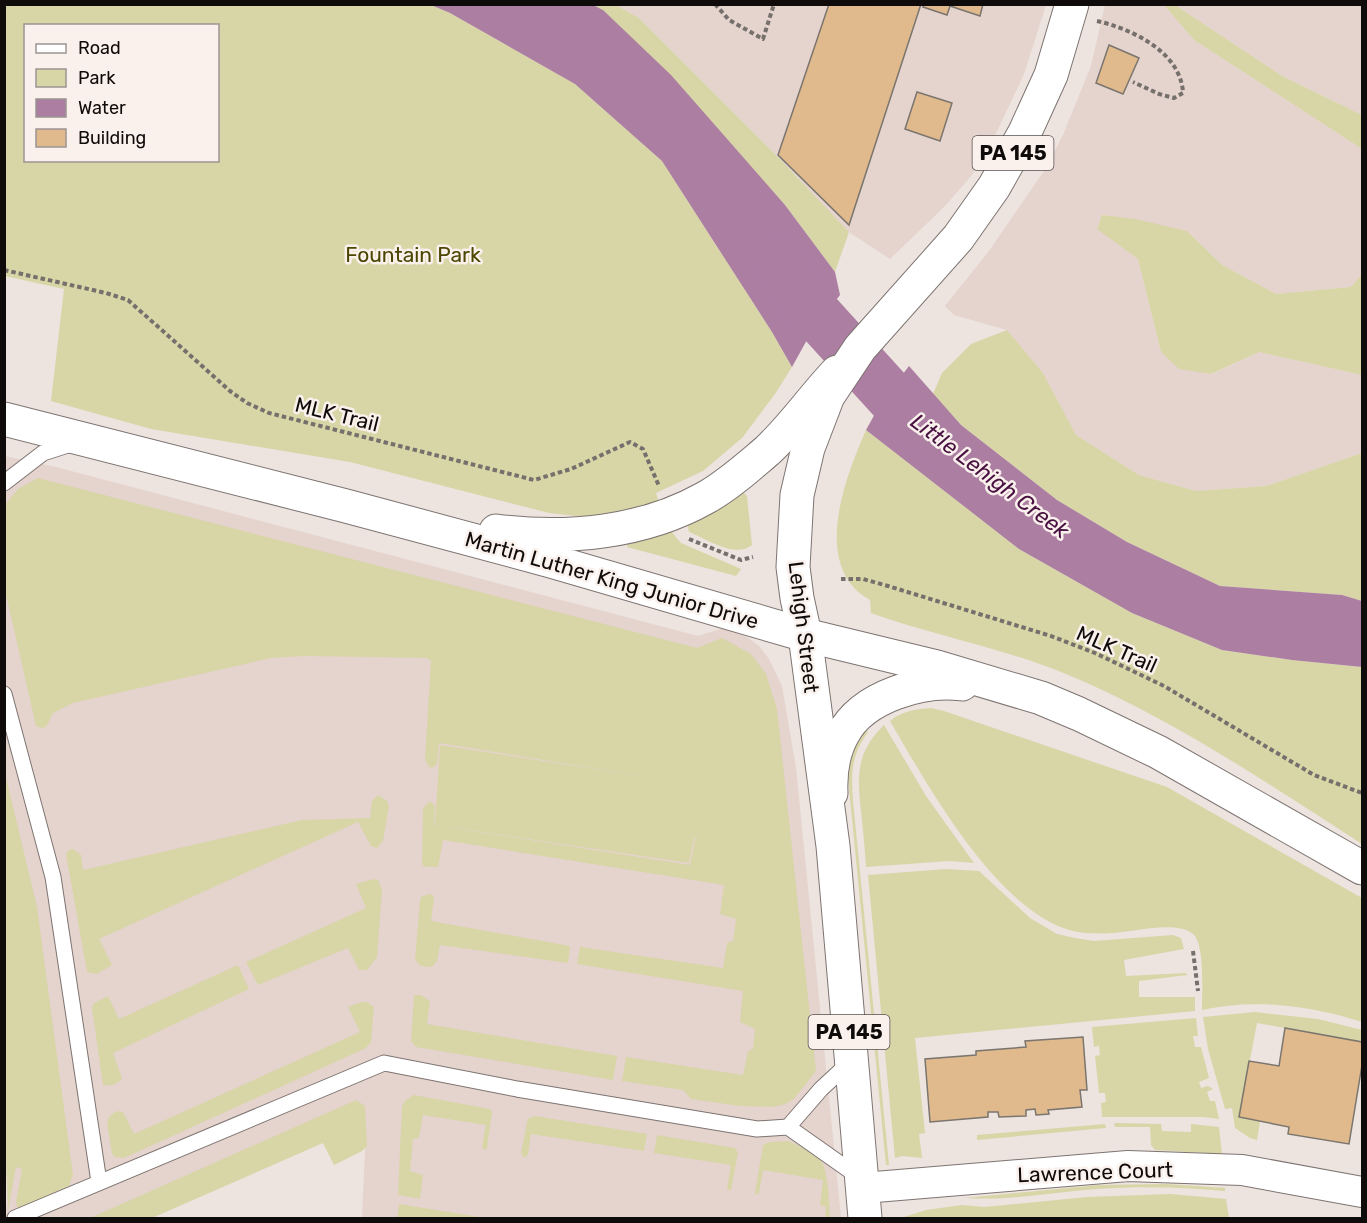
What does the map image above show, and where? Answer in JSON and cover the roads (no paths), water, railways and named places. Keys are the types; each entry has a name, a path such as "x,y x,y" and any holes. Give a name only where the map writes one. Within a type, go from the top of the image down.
{"main road":[{"name":"Lehigh Street","path":"863,1195 833,846 805,635 793,567 797,495 824,393 860,348 958,238 994,187 1025,132 1046,85 1071,10"},
{"path":"346,506 468,527 531,535 589,533 629,527 680,510 706,498 768,449 824,393"},
{"name":"Martin Luther King Junior Drive","path":"4,419 551,561 805,635 937,667 1041,698 1158,752 1362,868"},
{"path":"833,846 830,779 834,757 843,732 860,713 873,704 910,687 933,683 960,683 1041,698"}],"street":[{"name":"Lawrence Court","path":"863,1195 1128,1166 1242,1170 1362,1192"}],"lane":[{"path":"4,483 43,453 66,444 92,440"},
{"path":"4,694 53,877 99,1182"},
{"path":"15,1218 384,1063 518,1089 757,1129 788,1127 821,1089 852,1061"},
{"path":"788,1127 863,1195"}],"water":[{"path":"431,5 593,5 603,10 671,75 785,205 835,272 840,295 813,329 792,367 662,161 575,84 450,13"},
{"path":"909,366 961,425 1057,500 1127,542 1220,586 1342,595 1362,601 1362,667 1222,650 1132,613 1019,549 866,430 881,403"}],"waterway":[{"name":"Little Lehigh Creek","path":"781,263 806,303 915,423 939,441"}],"park label":[{"name":"Fountain Park","path":"413,254"}]}
